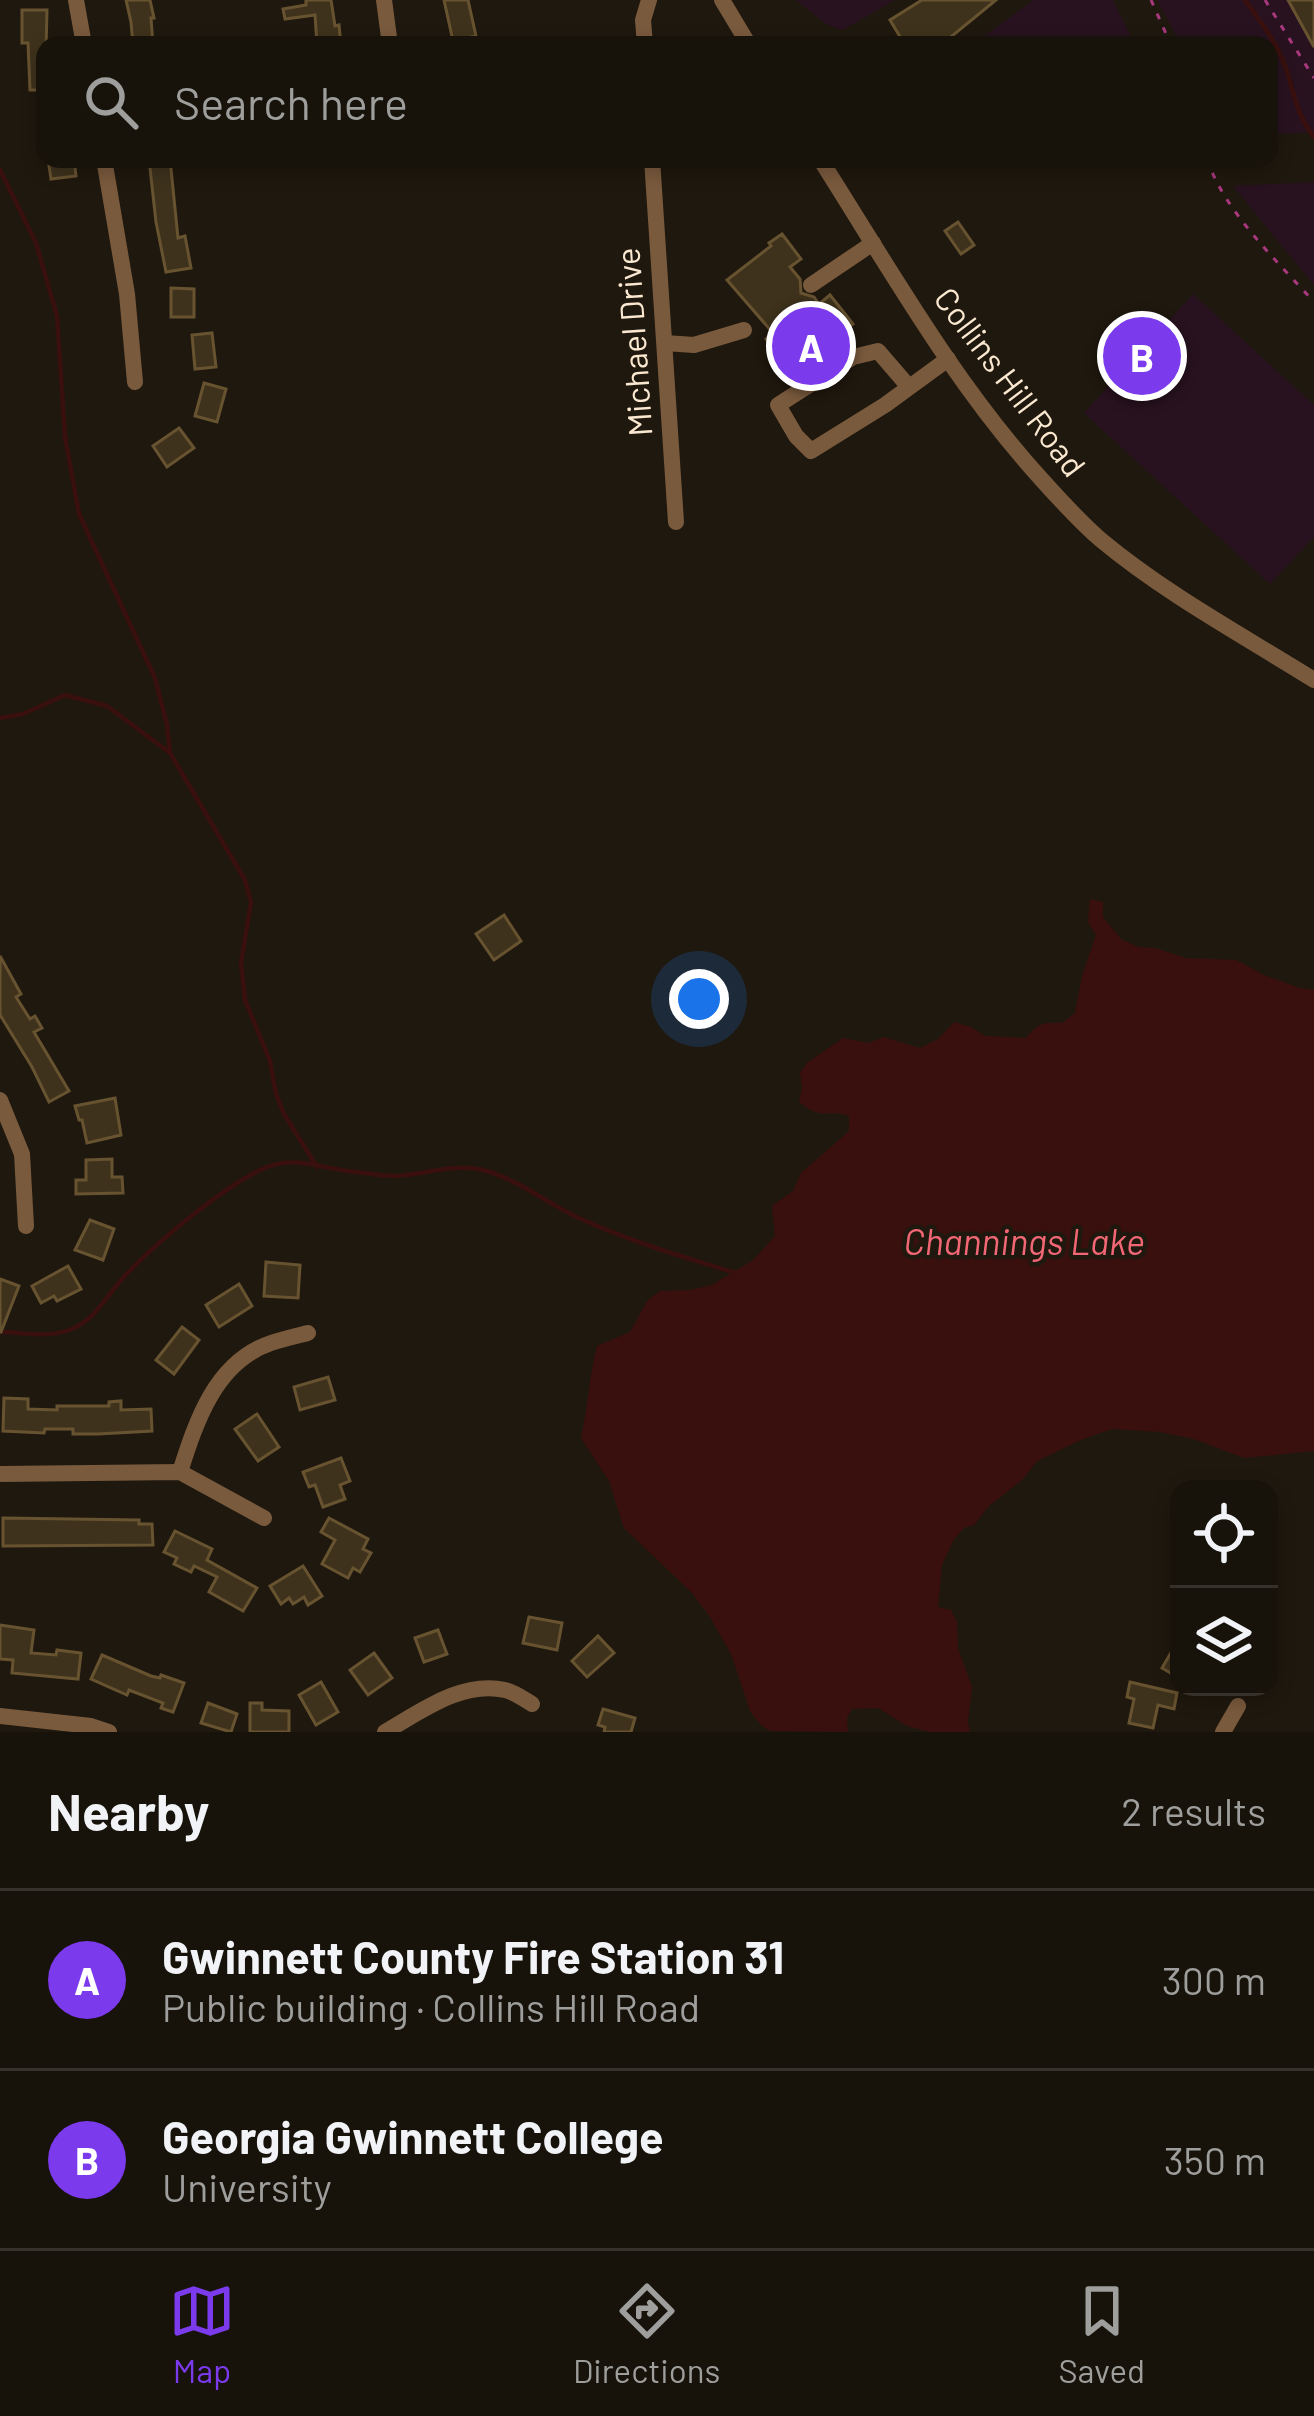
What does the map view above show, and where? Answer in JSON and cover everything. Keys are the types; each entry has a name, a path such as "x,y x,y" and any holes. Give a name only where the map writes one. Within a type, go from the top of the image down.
{"street":[{"path":"76,0 82,36"},
{"path":"384,0 389,36"},
{"path":"644,36 649,0"},
{"path":"722,0 744,36"},
{"path":"106,168 127,294 135,382"},
{"name":"Michael Drive","path":"653,168 676,522"},
{"name":"Collins Hill Road","path":"826,168 948,359 1012,446 1100,539 1176,596 1314,680"},
{"path":"812,285 873,243"},
{"path":"664,344 694,345 744,330"},
{"path":"909,387 878,351 853,357 778,405 796,436 812,451 909,387 948,359"},
{"path":"0,1100 22,1154 26,1226"},
{"path":"180,1472 196,1421 232,1366 266,1344 308,1334"},
{"path":"0,1474 180,1472 264,1518"},
{"path":"385,1732 449,1696 479,1688 508,1690 532,1703"},
{"path":"1223,1732 1238,1706"},
{"path":"0,1716 109,1732"}],"path":[{"path":"1151,0 1167,36"},
{"path":"1265,0 1314,78"},
{"path":"1210,168 1214,181 1264,247 1314,302"}],"shaded area":[{"path":"796,0 895,0 843,30 826,24"},
{"path":"1034,0 1113,0 1131,36 984,36"},
{"path":"1157,0 1314,0 1314,132 1278,134 1278,36 1176,36"},
{"path":"1314,182 1314,285 1233,186"},
{"path":"1193,294 1314,405 1314,537 1270,584 1084,413"}],"water":[{"name":"Channings Lake","path":"1090,899 1103,902 1103,917 1121,939 1138,947 1186,958 1236,960 1264,975 1314,990 1314,1451 1244,1458 1194,1439 1112,1429 1037,1461 974,1525 964,1528 942,1565 938,1607 951,1610 957,1622 958,1648 972,1687 970,1732 930,1732 907,1726 878,1708 852,1709 848,1732 770,1731 750,1711 731,1654 710,1617 692,1593 624,1528 609,1481 581,1438 597,1346 630,1332 647,1301 660,1291 712,1285 753,1260 775,1236 772,1206 793,1191 801,1173 849,1131 849,1116 819,1113 799,1102 800,1072 807,1063 843,1038 868,1043 884,1037 920,1048 938,1039 954,1022 985,1036 1026,1038 1041,1024 1062,1023 1075,1013 1096,935 1088,922"}],"building":[{"path":"126,0 150,0 152,36 132,36"},
{"path":"306,0 331,0 340,36 316,36 315,15 285,19 283,9 306,5"},
{"path":"444,0 468,0 476,36 452,36"},
{"path":"922,0 996,0 952,36 900,36 890,20"},
{"path":"1288,0 1314,0 1314,47"},
{"path":"22,10 47,10 46,36 36,36 36,90 30,90 28,43 22,43"},
{"path":"49,168 75,168 76,176 51,179"},
{"path":"150,168 171,168 178,238 185,236 191,268 166,272"},
{"path":"958,222 974,245 961,254 945,231"},
{"path":"782,234 801,259 790,267 800,279 801,293 819,304 830,295 853,324 813,354 807,346 784,363 766,339 773,333 727,280"},
{"path":"171,288 194,289 194,317 171,317"},
{"path":"212,333 216,367 195,369 192,335"},
{"path":"204,383 226,389 217,422 195,416"},
{"path":"179,428 194,448 167,467 153,446"},
{"path":"504,915 521,941 494,960 476,934"},
{"path":"0,956 21,994 16,997 42,1028 34,1032 69,1091 49,1102 0,1015"},
{"path":"115,1098 121,1135 87,1143 75,1106"},
{"path":"112,1159 112,1177 122,1177 123,1193 76,1194 76,1180 86,1180 86,1160"},
{"path":"90,1220 114,1229 103,1260 75,1250"},
{"path":"266,1262 300,1265 298,1298 264,1296"},
{"path":"68,1266 81,1289 41,1303 32,1286"},
{"path":"0,1279 19,1286 1,1332 0,1332"},
{"path":"239,1284 252,1306 219,1327 206,1305"},
{"path":"182,1327 199,1340 174,1374 156,1360"},
{"path":"328,1377 335,1400 300,1410 294,1387"},
{"path":"4,1398 28,1399 28,1409 57,1410 57,1406 109,1406 109,1402 121,1401 121,1410 151,1409 152,1431 3,1431"},
{"path":"257,1414 279,1447 258,1461 235,1429"},
{"path":"341,1458 350,1481 340,1485 345,1499 323,1507 315,1485 309,1487 303,1472"},
{"path":"3,1518 139,1520 139,1524 152,1524 153,1545 3,1546"},
{"path":"329,1518 368,1539 363,1549 371,1553 360,1572 353,1568 348,1578 322,1564 335,1540 321,1532"},
{"path":"175,1531 212,1549 207,1560 257,1588 243,1611 209,1592 217,1577 194,1566 191,1572 174,1564 177,1558 164,1552"},
{"path":"303,1566 322,1596 308,1605 304,1597 281,1604 270,1586"},
{"path":"529,1617 562,1623 557,1650 523,1643"},
{"path":"0,1625 34,1630 31,1653 81,1653 78,1679 12,1673 13,1660 0,1659"},
{"path":"438,1630 447,1654 424,1662 415,1638"},
{"path":"598,1636 614,1653 587,1677 572,1661"},
{"path":"374,1653 392,1678 368,1695 350,1670"},
{"path":"102,1655 151,1676 184,1683 173,1712 161,1708 163,1703 129,1690 127,1695 91,1679"},
{"path":"321,1682 338,1712 316,1725 299,1695"},
{"path":"1130,1682 1176,1696 1174,1709 1158,1705 1153,1728 1129,1723 1134,1699 1127,1697"},
{"path":"208,1703 237,1714 231,1732 201,1723"},
{"path":"250,1703 262,1703 262,1710 289,1711 289,1732 250,1732"},
{"path":"603,1709 635,1718 631,1732 604,1732 605,1727 598,1725"}],"waterway":[{"path":"1245,0 1270,36"},
{"path":"1278,50 1299,111 1314,137"},
{"path":"0,170 36,243 57,316 65,437 79,514 155,678 170,753 245,880 251,902 241,963 245,1000 270,1061 284,1114 317,1167"},
{"path":"0,718 23,714 65,695 107,706 170,753"},
{"path":"0,1332 54,1334 80,1325 136,1264 191,1216 250,1175 289,1162 388,1176 483,1170 600,1227 736,1273"}],"place":[{"name":"Gwinnett County Fire Station 31","path":"811,346"},
{"name":"Georgia Gwinnett College","path":"1142,356"}]}
